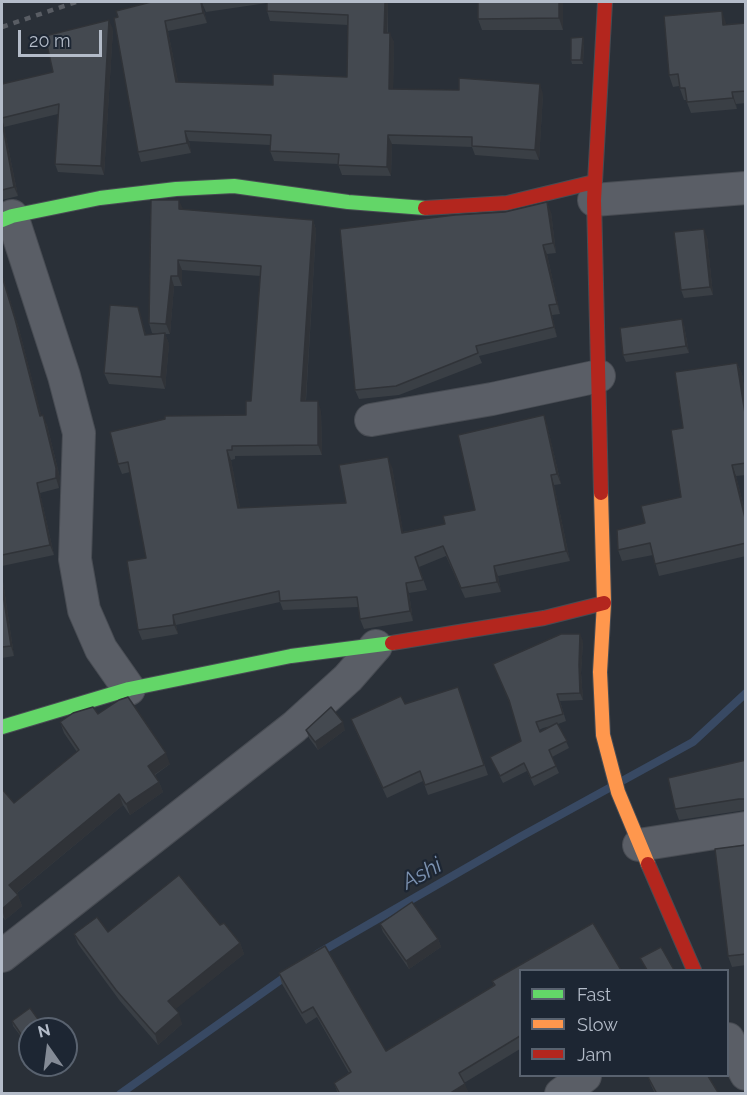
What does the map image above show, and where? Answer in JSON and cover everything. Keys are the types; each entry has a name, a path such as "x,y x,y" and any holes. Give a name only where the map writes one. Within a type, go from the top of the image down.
{"street":[{"path":"605,2 594,191 604,603 600,672 603,735 618,792 694,969"},
{"path":"129,689 101,649 84,610 75,560 80,433 64,376 7,218 100,198 176,189 234,186 348,202 429,208 507,203 594,191 746,188"},
{"path":"371,420 492,399 599,376"},
{"path":"2,727 129,689 291,656 376,646 544,618 604,603"},
{"path":"2,956 294,727 348,678 376,646"},
{"path":"639,844 746,828"},
{"path":"729,1041 746,1074"},
{"path":"561,1094 584,1077"}],"building":[{"path":"151,2 201,2 203,13 165,21 176,82 273,85 273,74 347,77 348,15 267,11 267,2 385,2 384,33 390,33 389,89 459,90 459,78 540,84 535,150 472,146 472,137 388,135 387,167 338,165 339,154 270,151 271,135 185,131 187,143 138,152 114,18 118,17 116,11"},
{"path":"478,2 559,2 559,18 478,19"},
{"path":"722,11 723,25 746,23 746,91 732,92 733,98 687,102 685,88 680,88 678,74 669,75 664,16"},
{"path":"109,20 101,166 55,164 59,104 2,118 2,84 53,72 45,36"},
{"path":"583,37 581,60 571,60 571,38"},
{"path":"2,121 14,187 2,190"},
{"path":"151,200 179,200 179,209 313,220 301,401 318,401 318,445 232,446 232,450 227,450 238,508 346,503 339,465 388,457 402,533 445,524 443,516 475,510 458,435 544,415 557,474 551,475 566,551 494,566 497,582 461,588 443,546 415,557 423,580 406,583 410,611 360,619 357,597 280,601 279,591 173,615 174,625 138,630 127,561 146,558 128,462 118,464 110,432 165,419 165,416 246,415 246,401 251,401 261,266 178,260 178,276 171,276 166,324 149,323"},
{"path":"547,202 553,243 543,245 557,304 549,305 554,327 476,346 478,353 396,386 355,390 340,229 455,215 505,212"},
{"path":"704,229 710,287 681,290 674,232"},
{"path":"2,276 40,416 43,415 56,468 56,478 37,483 50,545 2,555"},
{"path":"110,305 138,307 145,335 165,333 161,377 104,373"},
{"path":"682,319 686,346 623,355 620,328"},
{"path":"737,363 746,420 746,463 732,465 746,522 746,543 655,564 650,543 618,550 617,530 645,523 641,506 681,497 671,430 683,428 675,372"},
{"path":"2,588 11,646 2,647"},
{"path":"561,634 580,634 580,693 557,694 563,714 536,722 540,732 557,723 567,741 549,750 556,766 531,778 524,763 500,776 490,757 521,741 509,700 493,664"},
{"path":"458,687 484,765 425,785 420,771 383,788 351,719 401,696 405,704"},
{"path":"128,697 166,753 148,766 159,782 126,804 119,794 9,885 18,895 2,909 2,789 14,803 79,750 60,722 73,713 93,707 98,714 119,700"},
{"path":"331,707 343,722 315,742 306,730"},
{"path":"746,760 746,799 675,809 668,778"},
{"path":"746,845 746,954 728,956 715,849"},
{"path":"179,875 220,925 224,923 240,943 168,1001 179,1013 155,1034 116,990 74,934 97,917 108,932"},
{"path":"412,902 438,939 406,961 380,924"},
{"path":"593,923 620,969 519,969 519,1037 459,1073 465,1084 449,1094 340,1094 334,1083 351,1072 313,1007 302,1013 279,973 325,946 386,1051 495,985 492,981"},
{"path":"661,947 673,969 646,969 640,958"},
{"path":"30,1008 36,1017 18,1017 18,1030 12,1021"},
{"path":"648,1077 709,1077 719,1094 657,1094"}],"waterway":[{"name":"Ashi","path":"622,781 693,742 746,693"},
{"name":"Ashi","path":"317,954 611,787"},
{"name":"Ashi","path":"120,1094 289,974"}],"railway":[{"path":"2,27 76,2"}],"traffic: fast":[{"path":"2,220 100,198 176,189 234,186 348,202 425,208"},
{"path":"2,727 129,689 291,656 392,643"}],"traffic: slow":[{"path":"601,493 604,603 600,672 603,735 618,792 648,864"}],"traffic: jam":[{"path":"601,493 594,200 605,2"},
{"path":"425,208 507,203 594,182"},
{"path":"392,643 544,618 604,603"},
{"path":"648,864 694,969"}]}
